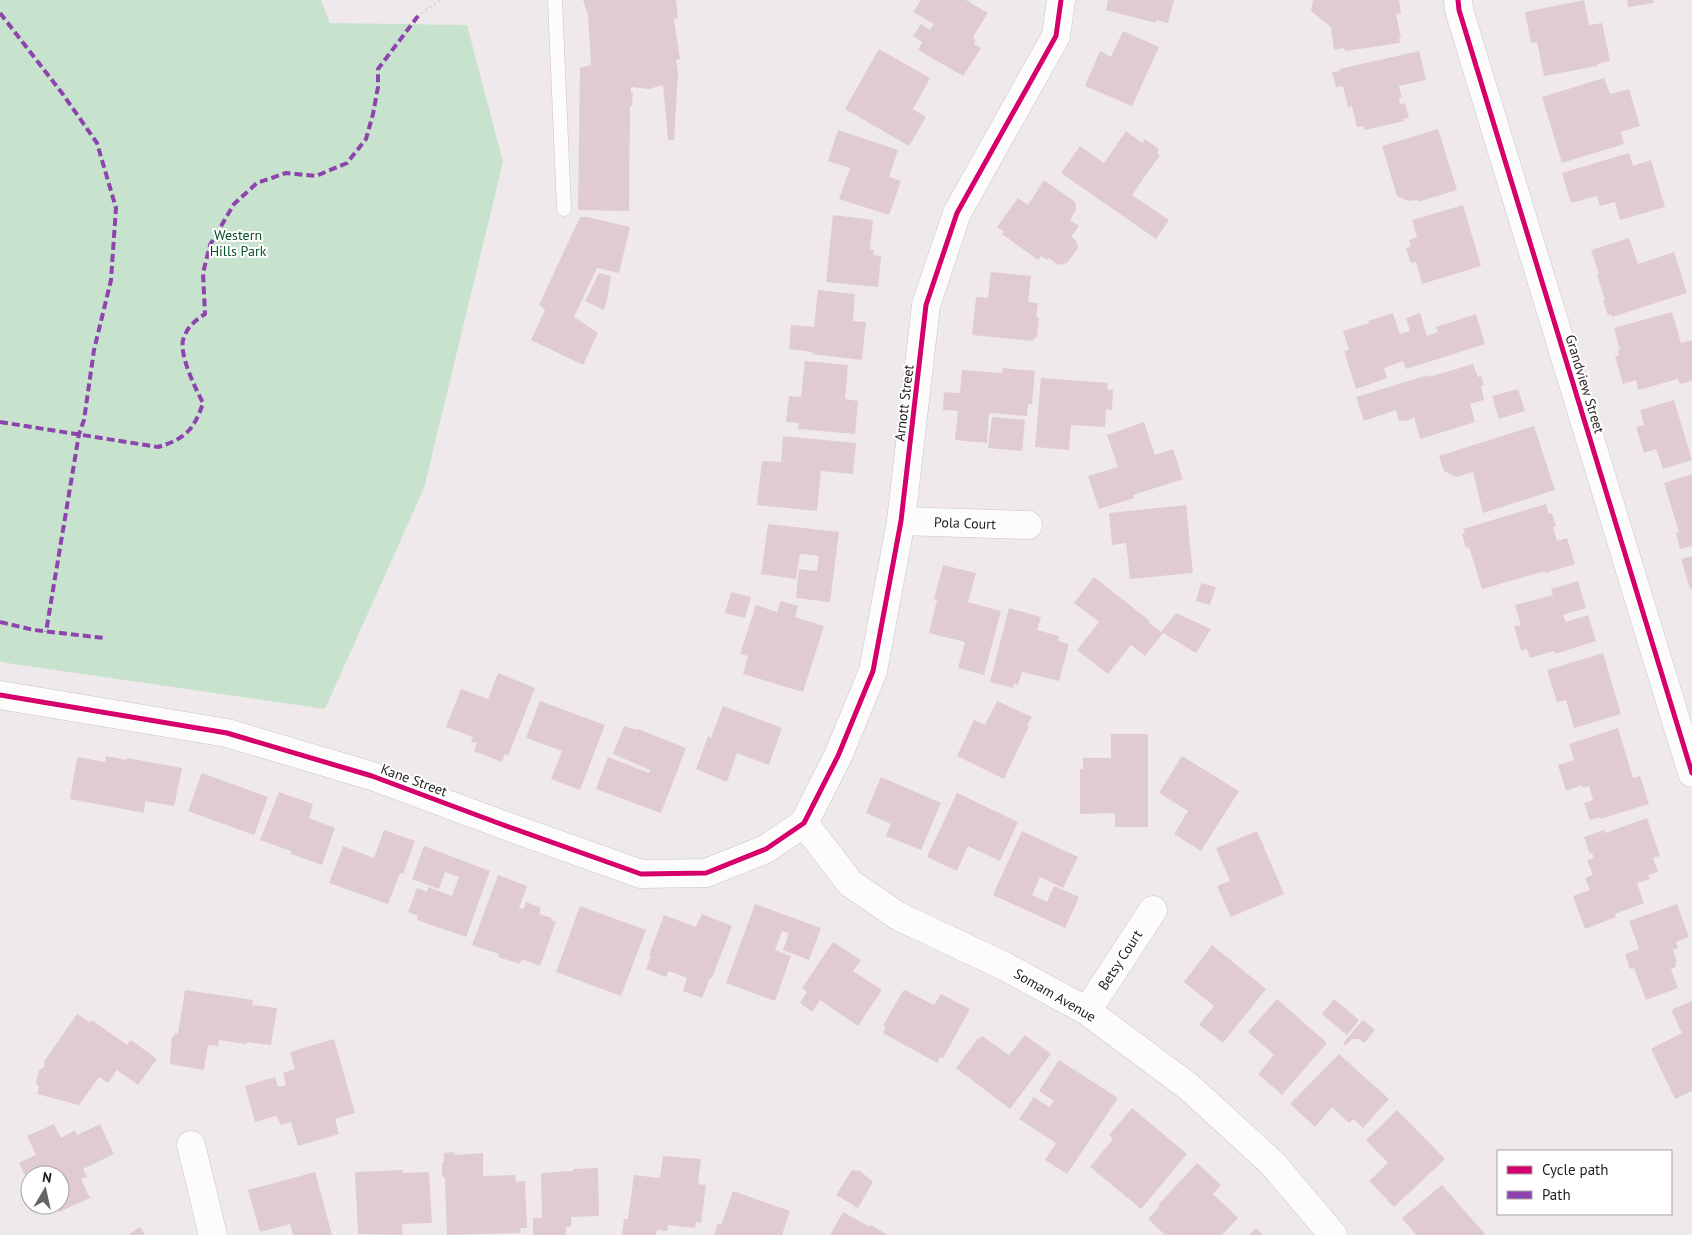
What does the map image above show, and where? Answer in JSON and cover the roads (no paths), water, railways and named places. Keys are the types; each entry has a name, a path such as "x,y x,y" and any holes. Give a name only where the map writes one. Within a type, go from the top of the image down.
{"street":[{"name":"Arnott Street","path":"804,823 838,756 873,671 901,521 926,305 956,213 1056,36 1061,0"},
{"name":"Grandview Street","path":"1458,0 1464,30 1691,766"},
{"name":"Pola Court","path":"901,521 1028,526"},
{"name":"Kane Street","path":"0,696 228,733 372,776 642,874 706,873 766,849 804,823"},
{"name":"Somam Avenue","path":"804,823 850,883 898,916 1004,966 1087,1011 1189,1087 1273,1164 1332,1235"},
{"name":"Betsy Court","path":"1087,1011 1153,910"},
{"path":"191,1145 213,1235"}],"lane":[{"path":"555,0 564,208"}],"park label":[{"name":"Western Hills Park","path":"238,244"}]}
